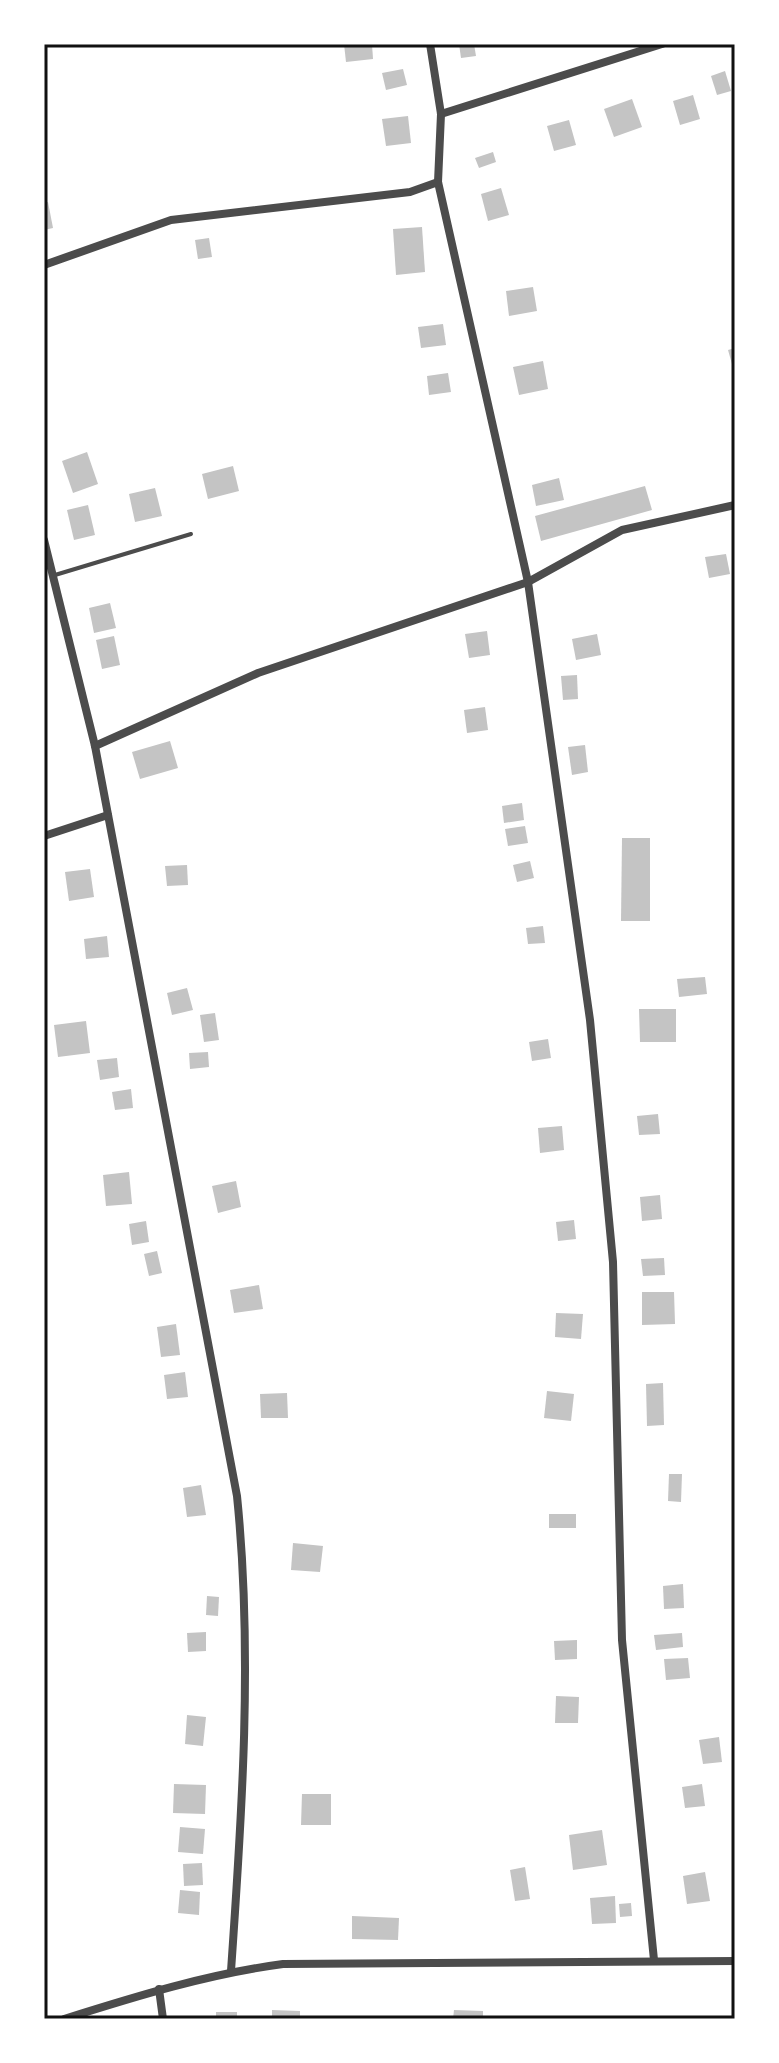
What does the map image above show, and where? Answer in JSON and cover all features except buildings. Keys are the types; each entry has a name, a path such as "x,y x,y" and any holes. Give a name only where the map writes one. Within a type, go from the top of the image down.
{"street":[{"path":"430,44 441,114 438,182 528,582 590,1020 613,1262 622,1640 654,1960"},
{"path":"441,114 662,44"},
{"path":"44,265 171,220 410,192 438,182"},
{"path":"95,746 258,673 528,582 622,530 735,505"},
{"path":"44,540 95,746 237,1496 244,1622 241,1823 231,1971"},
{"path":"44,836 108,815"},
{"path":"64,2019 159,1989 231,1971 312,1964 735,1961"},
{"path":"159,1989 163,2019"}],"lane":[{"path":"53,575 191,534"}]}
